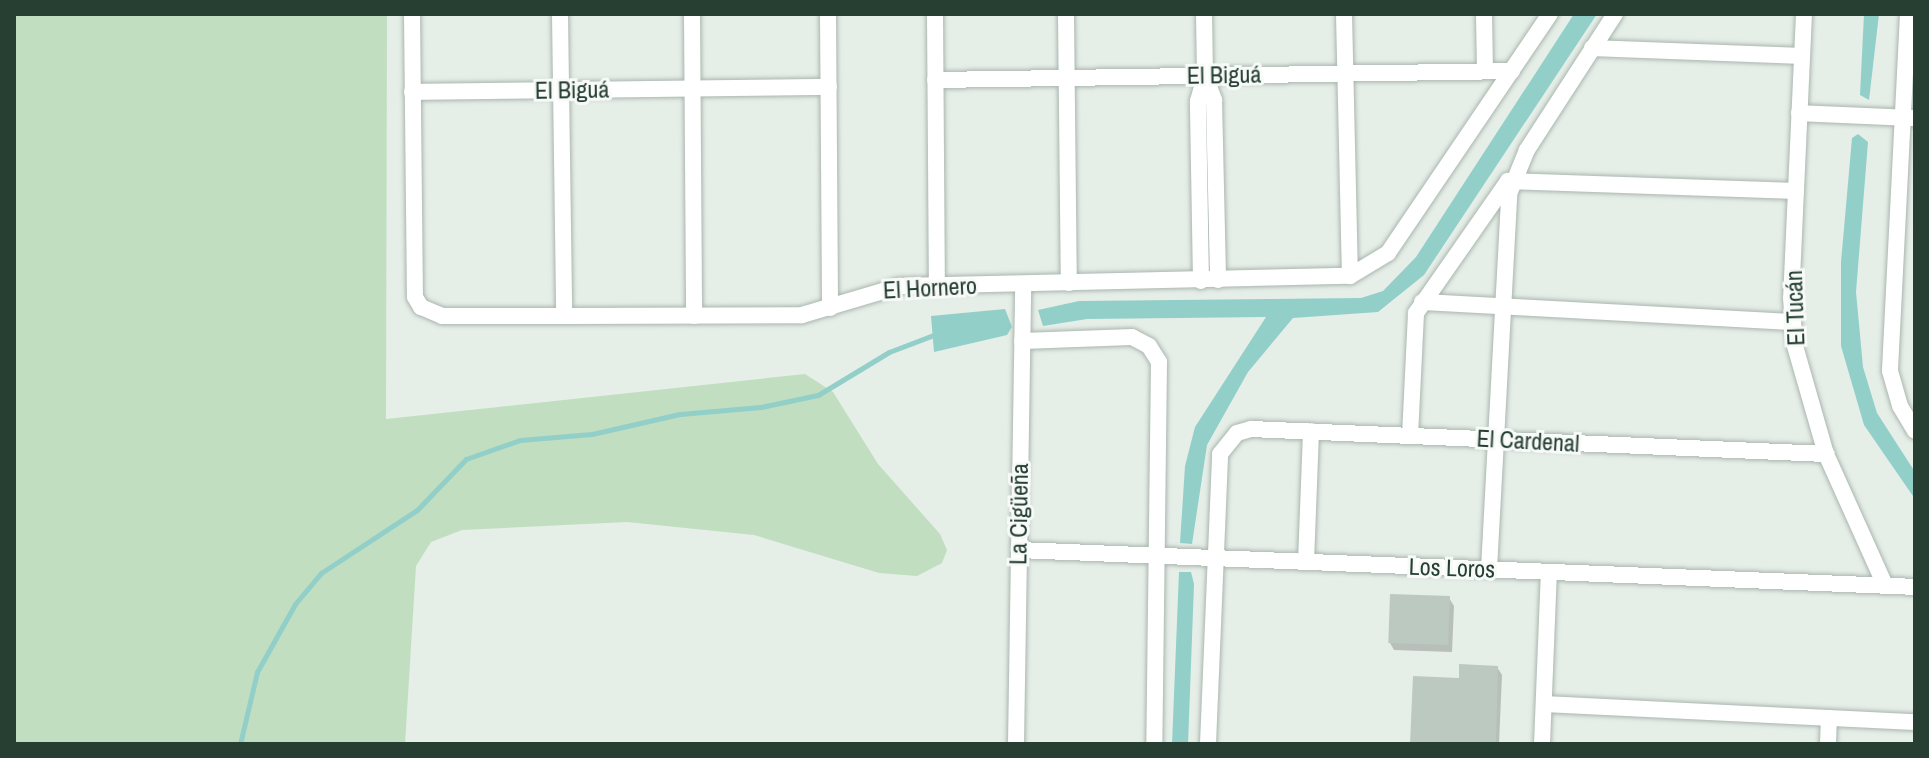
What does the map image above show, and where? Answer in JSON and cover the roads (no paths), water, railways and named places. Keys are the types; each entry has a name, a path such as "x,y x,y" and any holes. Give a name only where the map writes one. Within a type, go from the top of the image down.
{"street":[{"path":"412,14 412,92"},
{"path":"560,14 564,316"},
{"path":"692,14 694,316"},
{"path":"828,14 830,308"},
{"path":"935,14 937,286"},
{"path":"1066,14 1069,283"},
{"path":"1204,14 1205,76 1214,100 1210,281"},
{"path":"1344,14 1350,276 1388,253 1550,14"},
{"path":"1484,14 1485,71"},
{"path":"1410,436 1413,326 1422,302 1496,191 1513,179 1615,14"},
{"name":"El Tucán","path":"1804,14 1792,322 1803,385 1826,454 1885,585"},
{"path":"1908,14 1909,119 1890,356 1896,396 1915,431"},
{"path":"1592,48 1802,56"},
{"name":"El Biguá","path":"935,80 1512,71"},
{"name":"El Biguá","path":"412,92 829,87"},
{"name":"El Hornero","path":"412,92 412,285 421,307 442,316 802,315 879,289 1350,276"},
{"path":"1799,113 1909,119"},
{"path":"1513,179 1796,191"},
{"path":"1489,569 1502,306 1513,179"},
{"path":"1896,259 1915,255"},
{"name":"La Cigüeña","path":"1016,744 1023,284"},
{"path":"1422,302 1792,322"},
{"path":"1022,341 1123,336 1149,346 1160,369 1154,744"},
{"path":"1896,396 1915,392"},
{"name":"El Cardenal","path":"1216,558 1220,454 1230,437 1251,429 1826,454"},
{"path":"1306,562 1311,431"},
{"name":"Los Loros","path":"1019,550 1915,587"},
{"path":"1208,744 1216,558"},
{"path":"1542,744 1549,572"},
{"path":"1544,704 1915,722"},
{"path":"1828,744 1829,718"}],"water":[{"path":"1574,14 1597,14 1424,275 1378,312 1293,318 1248,372 1207,445 1192,544 1180,543 1185,466 1195,427 1266,317 1087,319 1043,326 1038,310 1079,301 1361,298 1383,291 1416,257"},
{"path":"1864,14 1879,14 1869,100 1860,95"},
{"path":"1858,134 1868,142 1856,292 1863,367 1877,413 1915,472 1915,499 1864,425 1841,346 1841,262 1852,138"},
{"path":"1005,309 1012,327 1007,335 934,352 931,316"},
{"path":"1179,572 1191,572 1194,584 1188,744 1172,744"}],"waterway":[{"path":"240,744 257,672 295,604 321,573 417,510 466,459 520,440 592,434 680,414 761,407 818,395 889,352 939,333"}]}
